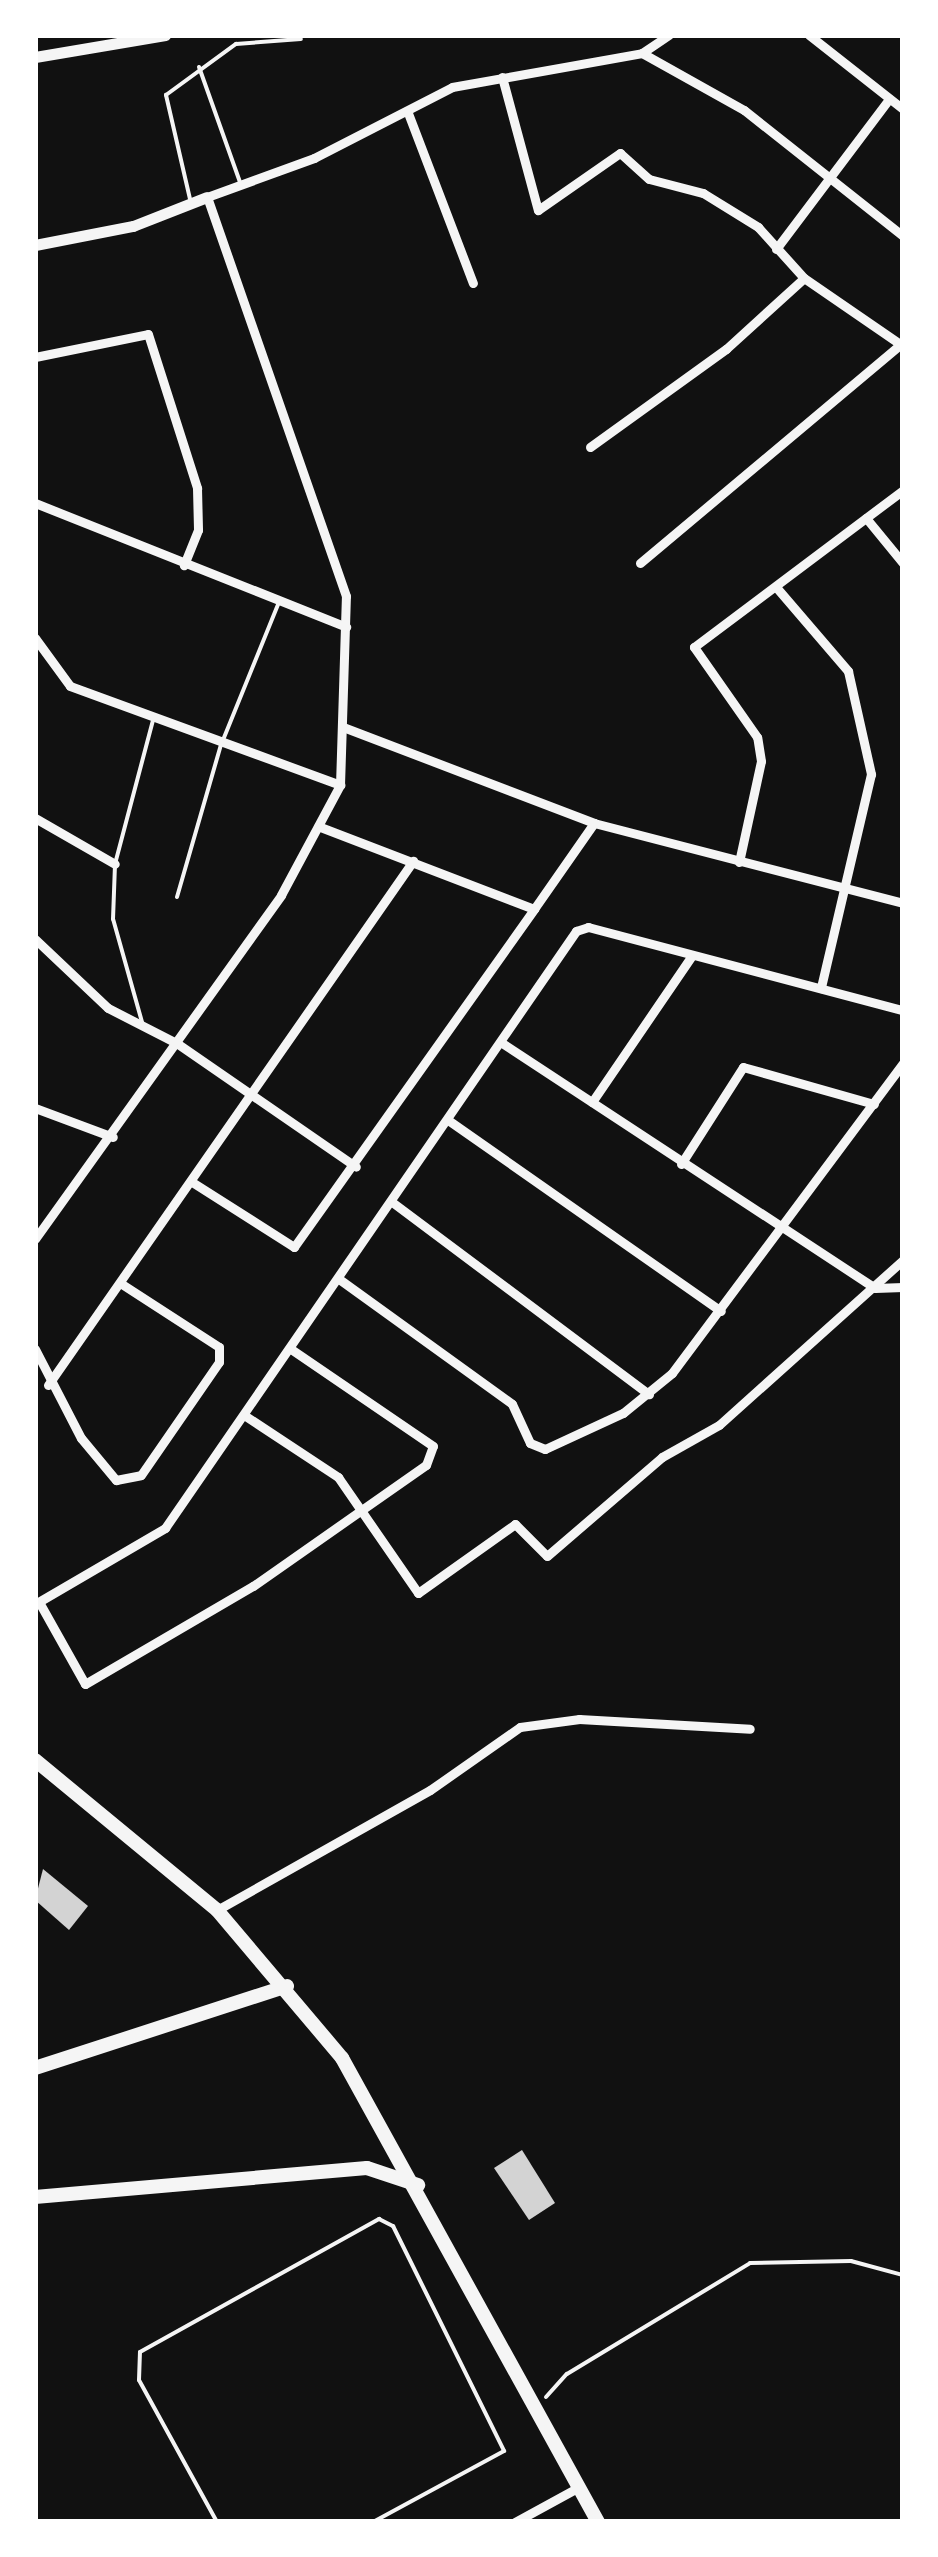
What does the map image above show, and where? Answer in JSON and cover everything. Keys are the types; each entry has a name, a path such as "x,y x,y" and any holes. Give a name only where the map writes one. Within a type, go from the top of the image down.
{"main road":[{"path":"35,1760 217,1910 287,1986 419,2186 598,2522"},
{"path":"35,2068 287,1986"},
{"path":"35,2197 367,2168 419,2186"}],"street":[{"path":"35,57 166,35"},
{"path":"35,245 191,204 408,113 452,88 642,53 669,35"},
{"path":"809,35 903,109"},
{"path":"642,53 744,110 903,236"},
{"path":"502,77 538,210 620,153 649,180 702,193 776,250 804,278 902,345 640,563"},
{"path":"776,250 890,99"},
{"path":"408,113 473,282"},
{"path":"35,1239 178,1044 318,826 340,785 346,596 207,197"},
{"path":"590,446 726,349 804,278"},
{"path":"35,357 148,334 198,488 198,530 184,565"},
{"path":"738,862 761,761 757,737 694,647 903,490"},
{"path":"35,503 346,626"},
{"path":"866,518 903,563"},
{"path":"776,587 848,671 870,774 821,988"},
{"path":"35,638 70,686 152,720 340,785"},
{"path":"342,727 594,823 903,903"},
{"path":"35,818 114,864"},
{"path":"192,1182 294,1248 356,1167 594,823"},
{"path":"318,826 534,909"},
{"path":"48,1385 123,1285 248,1094 414,861"},
{"path":"291,1349 433,1446 426,1465 361,1513 85,1684 37,1603 165,1528 576,931 903,1010"},
{"path":"35,940 108,1008 178,1044 356,1167"},
{"path":"592,1102 690,957"},
{"path":"502,1042 875,1288 903,1287"},
{"path":"338,1279 512,1404 530,1443 546,1449 649,1394 784,1230 903,1063"},
{"path":"682,1164 743,1067 874,1104"},
{"path":"35,1108 112,1137"},
{"path":"448,1120 721,1311"},
{"path":"392,1202 649,1394"},
{"path":"244,1415 338,1477 418,1593 515,1524 548,1556 662,1458 719,1425 903,1260"},
{"path":"35,1349 48,1385 116,1480 140,1475 220,1362 219,1346 123,1285"},
{"path":"217,1910 430,1790 520,1727 579,1719 750,1729"},
{"path":"515,2522 580,2488"}],"lane":[{"path":"191,204 166,95 199,67 236,44 301,39"},
{"path":"199,67 241,185"},
{"path":"177,897 221,745 279,602"},
{"path":"143,1026 112,919 114,864 152,720"},
{"path":"217,2522 139,2380 140,2352 379,2220 393,2226 504,2451 373,2522"}],"path":[{"path":"536,2408 567,2374 750,2263 851,2261 903,2275"}],"building":[{"path":"43,1869 88,1906 69,1930 35,1900"},
{"path":"522,2150 555,2203 529,2220 494,2168"}]}
